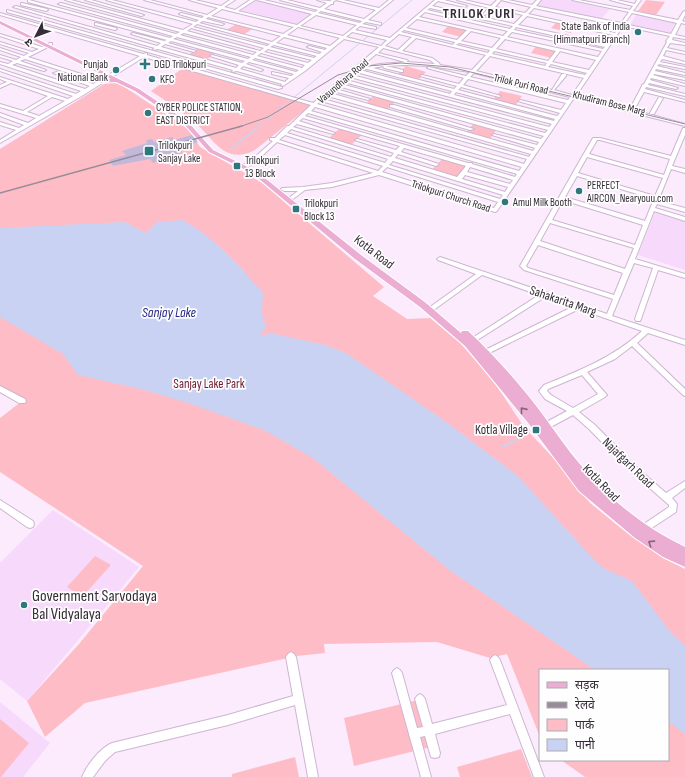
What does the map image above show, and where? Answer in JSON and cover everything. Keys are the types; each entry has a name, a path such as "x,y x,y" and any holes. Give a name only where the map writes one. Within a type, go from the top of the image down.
{"main road":[{"name":"Kotla Road","path":"0,18 114,77 180,119 212,150 246,164 284,189 362,254 433,307 471,343 542,428 589,482 610,503 644,529 668,544 685,552"},
{"name":"Kotla Road","path":"0,22 49,44"},
{"path":"101,82 114,77"},
{"name":"Kotla Road","path":"246,164 364,262 485,353 542,428 583,488 639,535 667,553 685,562"}],"street":[{"path":"0,14 30,0 297,74"},
{"path":"46,0 303,70"},
{"path":"68,0 309,65"},
{"path":"87,0 142,14"},
{"path":"108,0 128,1 155,7"},
{"path":"146,0 183,5 336,44"},
{"path":"114,77 157,47 233,0"},
{"path":"235,11 253,0"},
{"path":"259,0 375,28"},
{"path":"272,2 278,0"},
{"path":"282,0 380,24"},
{"path":"300,0 370,16"},
{"path":"319,0 332,1 346,6 350,3"},
{"path":"338,0 379,9"},
{"path":"357,0 383,6"},
{"path":"379,0 390,1"},
{"path":"459,0 579,24 613,38"},
{"path":"485,14 499,0"},
{"path":"503,0 685,38"},
{"path":"409,141 539,0"},
{"path":"574,0 635,5"},
{"path":"612,0 683,16"},
{"path":"632,0 635,5"},
{"path":"69,33 128,1"},
{"path":"128,1 149,11 320,56"},
{"path":"190,1 344,37 431,60 438,64"},
{"path":"224,78 332,1"},
{"path":"274,93 390,1"},
{"path":"435,1 469,6"},
{"path":"435,1 465,10 554,30 613,38"},
{"name":"Vasundhara Road","path":"389,40 413,22 435,1"},
{"name":"Vasundhara Road","path":"274,139 296,122 312,105 321,100 349,75 360,68 381,47 435,1"},
{"path":"135,18 149,11 161,2"},
{"path":"161,2 177,8 331,48"},
{"path":"413,22 445,29 474,2"},
{"path":"22,4 46,10 26,22"},
{"path":"56,19 84,4"},
{"path":"165,15 183,5"},
{"name":"Trilokpuri Church Road","path":"274,139 495,210 635,5"},
{"path":"363,6 359,9 375,12"},
{"path":"15,7 286,83"},
{"path":"430,7 550,34 613,38"},
{"path":"8,11 280,88"},
{"path":"425,11 547,38 600,57"},
{"path":"488,11 557,26 560,22"},
{"path":"172,12 231,27"},
{"path":"527,13 560,22 579,24"},
{"path":"0,14 525,166"},
{"path":"421,14 504,38"},
{"path":"64,15 115,29"},
{"path":"683,16 685,23"},
{"path":"683,16 631,110 685,123"},
{"path":"417,18 504,38"},
{"path":"584,18 575,29 613,38"},
{"path":"264,22 268,19"},
{"path":"125,38 153,23"},
{"path":"212,39 236,23"},
{"path":"243,35 260,25"},
{"path":"409,25 554,56 591,70"},
{"path":"93,41 121,26"},
{"path":"190,27 315,60"},
{"path":"404,29 493,50 554,56 600,57"},
{"path":"453,46 470,30"},
{"path":"542,44 554,30"},
{"path":"352,31 389,40"},
{"path":"249,32 294,43"},
{"path":"399,33 586,77"},
{"path":"466,33 542,44 600,57"},
{"path":"133,34 194,51"},
{"path":"0,36 41,48"},
{"path":"398,51 415,36"},
{"path":"289,47 299,39"},
{"path":"0,48 15,40"},
{"path":"0,42 32,52"},
{"path":"304,51 314,43"},
{"path":"0,70 49,44"},
{"path":"206,61 231,44"},
{"path":"542,44 554,56"},
{"path":"665,49 685,44"},
{"path":"174,64 200,47"},
{"path":"309,47 326,52"},
{"name":"Vasundhara Road","path":"246,164 312,105 360,68 381,47"},
{"path":"0,48 101,82"},
{"path":"665,49 685,49"},
{"path":"665,49 685,53"},
{"path":"665,49 685,58"},
{"path":"665,49 685,63"},
{"name":"Trilok Puri Road","path":"375,53 408,64"},
{"path":"0,56 44,70"},
{"path":"212,56 261,70"},
{"path":"546,68 554,56"},
{"path":"0,62 86,91"},
{"path":"658,63 685,68"},
{"path":"363,104 408,64 568,105"},
{"name":"Trilok Puri Road","path":"360,68 408,64"},
{"name":"Trilok Puri Road","path":"360,68 379,65 438,64 474,70 533,84"},
{"path":"36,74 52,65"},
{"path":"379,65 401,71"},
{"path":"254,75 267,66"},
{"path":"63,68 55,73 94,86"},
{"path":"360,68 395,75 455,91 557,121"},
{"path":"360,68 390,80 557,121"},
{"path":"267,78 280,69"},
{"path":"654,69 685,74"},
{"path":"654,69 685,79"},
{"path":"0,70 78,96"},
{"name":"Trilok Puri Road","path":"474,70 574,96"},
{"path":"429,72 466,79 503,91 568,105"},
{"path":"274,73 292,78"},
{"path":"37,90 62,75"},
{"path":"349,75 551,129"},
{"path":"554,89 564,75"},
{"path":"422,76 499,96"},
{"path":"0,78 69,101"},
{"path":"343,80 546,135"},
{"path":"647,81 685,85"},
{"path":"647,81 685,90"},
{"path":"647,81 685,95"},
{"path":"0,87 10,82"},
{"path":"0,141 101,82"},
{"name":"Khudiram Bose Marg","path":"533,84 631,110 652,113 685,123"},
{"path":"338,85 542,141"},
{"path":"332,89 368,99"},
{"path":"642,90 685,101"},
{"path":"468,134 503,91"},
{"path":"327,94 534,153"},
{"path":"23,113 52,95"},
{"path":"652,113 660,98"},
{"path":"321,100 530,159"},
{"path":"351,146 397,101"},
{"path":"520,101 563,112"},
{"path":"0,105 39,118"},
{"path":"392,106 472,128"},
{"path":"307,111 520,173"},
{"path":"0,114 28,124"},
{"path":"302,116 516,180"},
{"path":"296,122 333,133"},
{"path":"0,123 19,130"},
{"path":"289,127 506,194"},
{"path":"313,152 339,127"},
{"path":"458,180 499,129"},
{"path":"609,316 685,129"},
{"path":"283,133 502,201"},
{"path":"494,135 538,147"},
{"path":"617,298 524,268 523,266 595,139 673,158"},
{"path":"357,140 436,164"},
{"path":"284,189 302,189 332,185 379,173 404,146"},
{"path":"585,155 665,177"},
{"path":"418,186 441,158"},
{"path":"669,167 685,171"},
{"path":"464,173 512,186"},
{"path":"575,174 685,210"},
{"path":"294,197 302,189"},
{"path":"561,198 646,224"},
{"path":"652,209 685,219"},
{"path":"549,221 637,247"},
{"path":"536,242 627,272"},
{"name":"Sahakarita Marg","path":"440,259 546,294 685,343"},
{"path":"632,260 685,276"},
{"path":"638,319 656,267"},
{"path":"433,307 481,273"},
{"path":"471,343 546,294"},
{"path":"485,353 554,317 579,306"},
{"path":"542,428 602,395 583,372 601,364 634,344 647,330"},
{"path":"634,344 685,394"},
{"name":"Najafgarh Road","path":"583,372 546,387 543,391 548,397 573,411 592,427 631,467 666,498 685,484"},
{"path":"0,389 22,401"},
{"path":"644,529 673,509 673,504 666,498"},
{"path":"1,505 30,524"},
{"path":"291,657 313,777"},
{"path":"495,660 539,777"},
{"path":"397,673 426,777"},
{"path":"87,777 101,758 112,748 228,720 298,699"},
{"path":"420,699 434,753"},
{"path":"414,734 513,708"}],"shaded area":[{"path":"254,0 312,13 297,24 239,10"},
{"path":"540,0 569,0 610,9 601,19 535,5"},
{"path":"637,13 676,21 670,33 630,25"},
{"path":"655,212 685,220 685,270 638,255"},
{"path":"53,510 139,567 27,701 0,679 0,563"},
{"path":"0,702 50,743 23,777 0,777"}],"green space":[{"path":"646,0 665,2 656,15 638,11"},
{"path":"557,22 577,26 571,33 551,28"},
{"path":"237,24 254,28 243,35 226,30"},
{"path":"449,25 469,30 461,37 442,32"},
{"path":"537,45 558,50 552,58 531,53"},
{"path":"200,47 217,52 206,60 188,55"},
{"path":"406,66 426,72 418,80 397,75"},
{"path":"183,68 311,105 255,150 244,154 235,155 220,148 189,118 151,91"},
{"name":"Sanjay Lake Park","path":"109,81 120,84 188,129 200,147 262,183 384,287 373,296 407,319 430,318 460,343 492,379 524,427 560,465 590,503 627,533 663,558 685,569 685,777 585,777 562,761 669,761 669,669 539,669 539,734 507,654 490,658 437,642 324,644 325,653 297,656 85,703 45,737 27,701 79,644 143,566 0,472 0,418 22,401 0,389 0,149"},
{"path":"500,91 522,96 515,106 493,100"},
{"path":"374,95 396,101 386,111 365,105"},
{"path":"474,123 497,129 489,140 466,133"},
{"path":"340,128 362,135 351,145 329,138"},
{"path":"442,159 466,166 457,178 432,170"},
{"path":"95,556 111,565 82,597 67,587"},
{"path":"418,700 431,747 354,766 344,718"},
{"path":"0,719 29,743 1,777 0,777"},
{"path":"521,749 532,777 460,777 457,767"},
{"path":"295,757 299,777 232,777 232,774"}],"water":[{"name":"Sanjay Lake","path":"182,220 216,243 236,263 263,293 262,313 266,328 259,334 264,335 270,333 325,345 346,353 442,419 518,476 597,563 607,570 632,581 671,633 685,646 685,734 669,722 669,669 594,669 448,569 313,458 264,430 191,404 141,389 78,375 63,354 0,317 0,228 125,222 146,233 157,222"}],"building":[{"name":"Trilokpuri Sanjay Lake","path":"192,135 198,142 181,148 182,153 153,163 150,159 113,166 109,160 126,155 122,151 147,143 146,140 152,139 154,142 172,137 174,140"}],"waterway":[{"path":"258,127 412,0"},
{"path":"231,149 259,126"},
{"path":"503,447 524,435"}],"railway":[{"path":"241,126 268,117 338,75 369,66 401,63 450,67 685,124"},
{"path":"0,193 241,126"}],"place":[{"name":"State Bank of India (Himmatpuri Branch)","path":"638,32"},
{"name":"DGD Trilokpuri","path":"145,64"},
{"name":"Punjab National Bank","path":"116,70"},
{"name":"KFC","path":"152,79"},
{"name":"CYBER POLICE STATION, EAST DISTRICT","path":"148,113"},
{"name":"Trilokpuri Sanjay Lake","path":"149,151"},
{"name":"Trilokpuri 13 Block","path":"237,166"},
{"name":"PERFECT AIRCON_Nearyouu.com","path":"579,191"},
{"name":"Amul Milk Booth","path":"505,202"},
{"name":"Trilokpuri Block 13","path":"296,209"},
{"name":"Kotla Village","path":"536,430"},
{"name":"Government Sarvodaya Bal Vidyalaya","path":"24,605"}],"district":[{"name":"TRILOK PURI","path":"479,13"}]}
